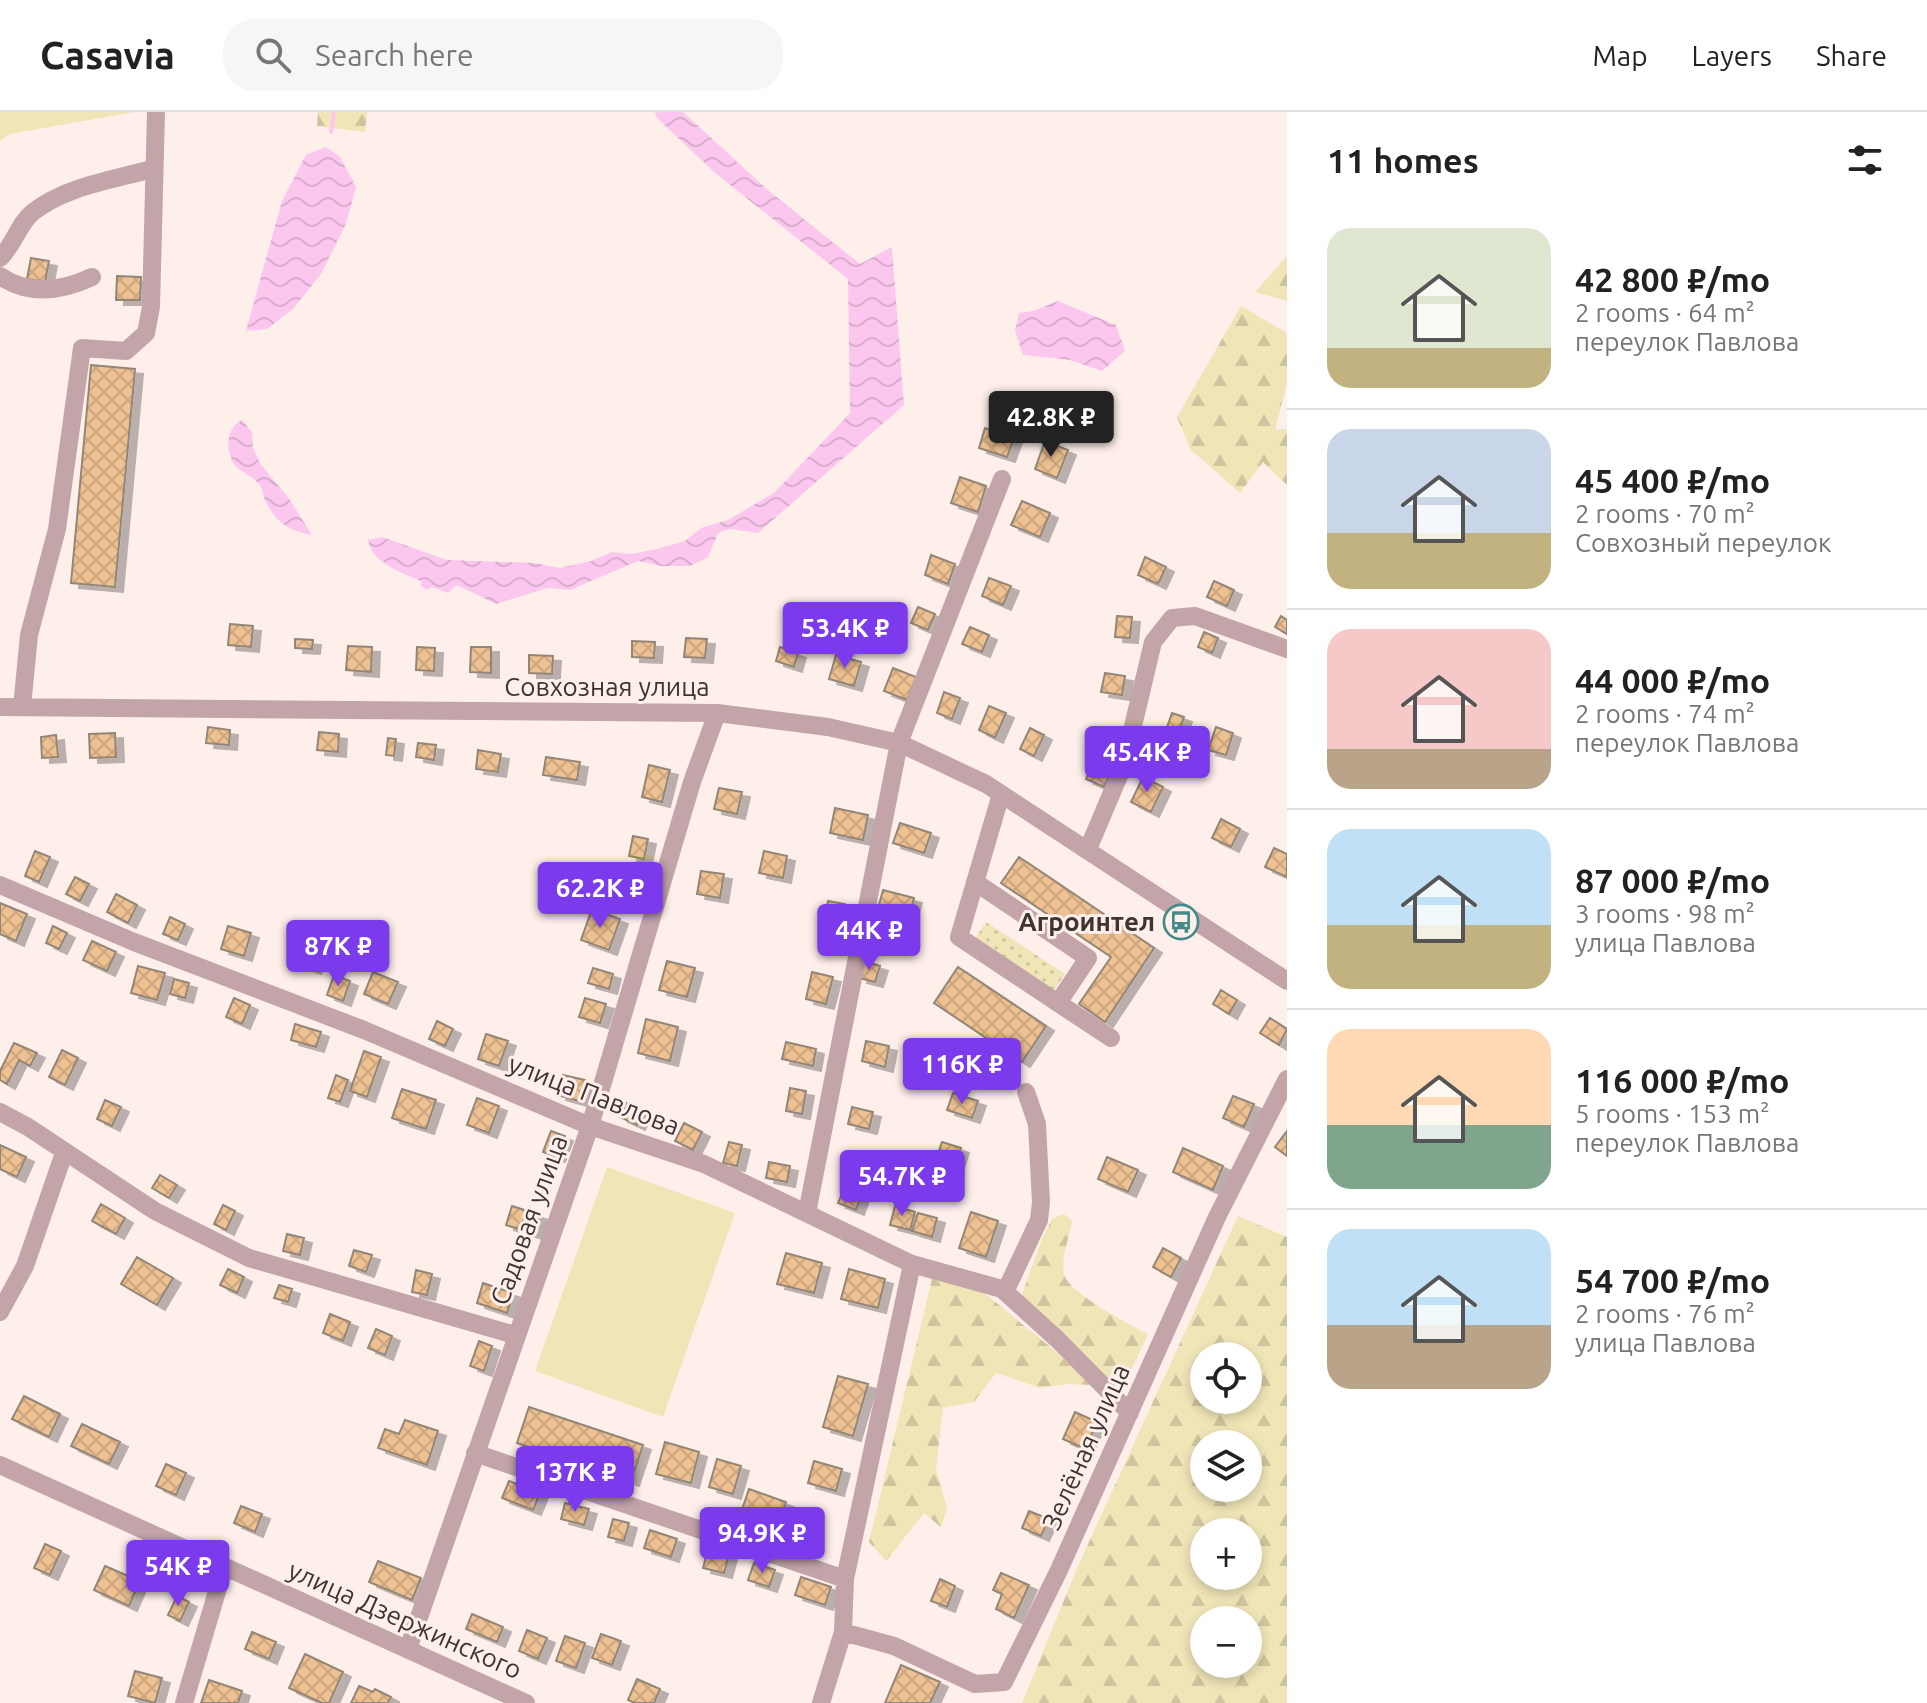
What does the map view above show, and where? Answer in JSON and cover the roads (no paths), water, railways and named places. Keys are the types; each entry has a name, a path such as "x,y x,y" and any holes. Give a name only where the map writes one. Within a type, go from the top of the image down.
{"street":[{"path":"22,707 29,635 57,529 82,348 126,351 146,333 151,307 152,169 156,112"},
{"path":"0,258 8,251 31,213 69,192 152,169"},
{"path":"0,276 28,288 50,290 92,277"},
{"path":"807,1213 899,743 1002,479"},
{"path":"1088,849 1124,764 1153,642 1172,618 1195,616 1287,649"},
{"name":"Совхозная улица","path":"0,707 717,713 828,727 899,743 1001,794 1287,981"},
{"name":"Садовая улица","path":"408,1649 590,1126 692,782 717,713"},
{"path":"1001,794 959,937 1111,1038"},
{"path":"975,882 1088,958 1058,1003"},
{"name":"улица Павлова","path":"0,885 134,942 364,1030 590,1126 704,1164 912,1264 1002,1289 1130,1413"},
{"name":"Зелёная улица","path":"843,1632 894,1646 975,1684 1004,1682 1059,1570 1217,1217 1287,1079"},
{"path":"1005,1292 1039,1220 1041,1202 1037,1124 1026,1092"},
{"path":"0,1112 28,1127 155,1211 249,1258 515,1335"},
{"path":"0,1312 25,1266 64,1153"},
{"path":"821,1703 843,1632 845,1579 912,1264"},
{"path":"475,1453 845,1579"},
{"name":"улица Дзержинского","path":"0,1465 526,1703"},
{"path":"184,1703 224,1568"}],"water":[{"path":"655,112 683,112 769,191 860,264 892,247 904,405 758,533 730,529 718,533 708,557 690,566 661,566 638,561 570,590 548,588 496,604 457,585 448,593 432,587 426,590 421,586 421,581 397,571 375,555 368,540 382,537 447,560 535,563 560,568 591,561 612,552 632,554 657,549 685,541 701,528 728,520 774,493 850,413 848,279 714,172 657,118"},
{"path":"326,147 340,157 356,187 346,224 321,274 293,309 267,329 246,331 282,201 306,155"},
{"path":"1058,301 1116,325 1125,351 1102,371 1070,360 1023,355 1015,330 1019,313"},
{"path":"242,420 252,432 253,448 261,465 288,497 312,535 296,531 279,520 269,508 260,485 234,464 229,452 230,433"}],"waterway":[{"path":"331,132 334,112"}],"place":[{"name":"Агроинтел","path":"1181,922"}]}
